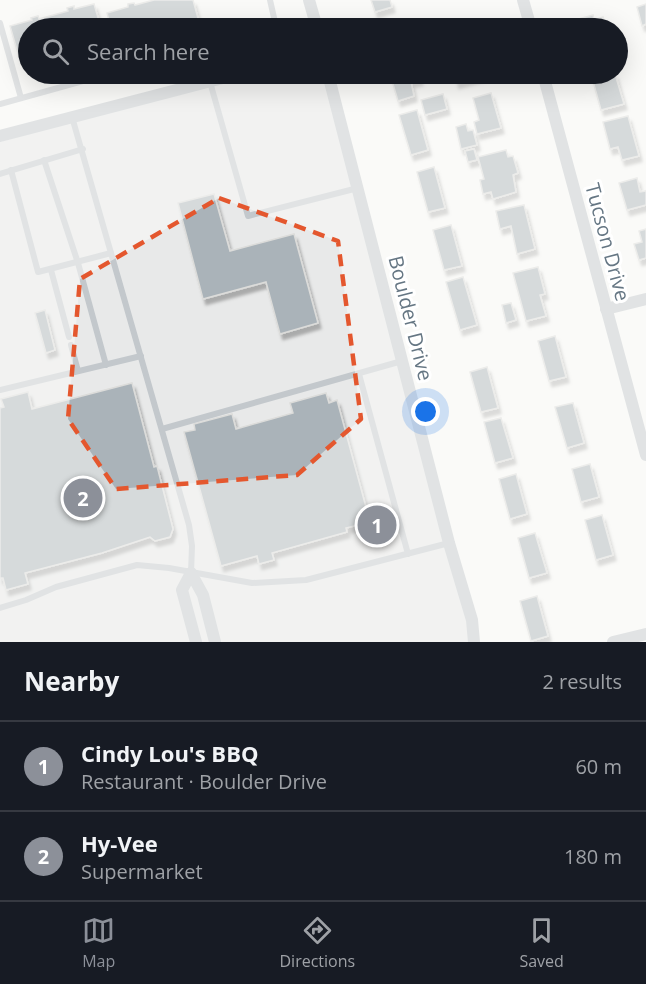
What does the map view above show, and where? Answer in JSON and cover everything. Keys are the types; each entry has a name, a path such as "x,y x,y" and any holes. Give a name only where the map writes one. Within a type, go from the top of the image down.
{"street":[{"path":"309,0 314,18"},
{"path":"525,0 529,18"},
{"path":"0,136 198,84"},
{"name":"Boulder Drive","path":"331,84 449,543 472,620 474,642"},
{"name":"Tucson Drive","path":"546,84 646,456"},
{"path":"606,309 646,299"},
{"path":"192,573 182,590 196,642"},
{"path":"192,573 203,595 215,642"},
{"path":"613,642 629,640 646,634"}],"lane":[{"path":"270,0 274,18"},
{"path":"0,24 21,98"},
{"path":"0,104 72,84"},
{"path":"211,84 248,216 358,188"},
{"path":"72,117 189,525 192,573"},
{"path":"0,174 83,149"},
{"path":"44,160 78,263 106,365"},
{"path":"11,170 38,272 111,253"},
{"path":"51,270 69,337"},
{"path":"71,345 78,372"},
{"path":"0,390 141,356"},
{"path":"162,429 402,361"},
{"path":"359,374 408,554"},
{"path":"0,608 77,580 137,565 252,582 306,580 449,543"}],"highlighted area":[{"path":"219,198 338,241 361,419 297,475 116,489 68,419 80,279"}],"shaded area":[{"path":"204,84 331,84 474,642 0,642 0,142"}],"building":[{"path":"154,0 193,0 198,18 108,18 107,13 128,7 128,4 134,3 135,5"},
{"path":"371,0 390,0 392,7 375,12"},
{"path":"94,4 98,18 43,18 68,11 67,8 74,6 74,9"},
{"path":"646,4 646,24 642,26 637,7"},
{"path":"18,24 18,54 10,26"},
{"path":"393,84 411,84 414,96 398,101"},
{"path":"594,84 618,84 624,104 601,110"},
{"path":"491,93 501,128 477,134 474,122 479,120 473,98"},
{"path":"443,94 447,109 425,115 421,100"},
{"path":"417,110 428,150 411,155 399,115"},
{"path":"628,116 639,156 622,160 618,147 610,149 603,122"},
{"path":"466,124 468,131 473,130 477,145 461,149 456,127"},
{"path":"474,149 477,160 468,162 465,151"},
{"path":"506,150 508,157 513,156 518,173 513,175 516,192 493,199 491,192 483,194 480,180 484,179 478,157"},
{"path":"434,167 445,208 428,212 417,172"},
{"path":"637,178 640,192 646,191 646,205 627,210 619,183"},
{"path":"214,194 230,251 294,234 318,323 280,334 266,282 203,299 178,203"},
{"path":"524,205 535,249 517,254 511,226 500,229 496,211"},
{"path":"451,225 462,266 444,270 433,230"},
{"path":"646,229 646,258 639,260 634,244 642,242 639,231"},
{"path":"538,267 545,294 540,295 546,316 526,321 513,273"},
{"path":"463,277 477,325 460,330 446,282"},
{"path":"511,303 516,320 506,323 502,305"},
{"path":"45,310 55,350 46,353 35,313"},
{"path":"555,336 566,377 549,381 538,341"},
{"path":"487,367 498,408 481,412 470,372"},
{"path":"132,383 173,529 170,537 155,541 150,537 102,553 25,573 28,584 6,590 3,578 0,578 0,408 4,407 1,399 28,392 32,409"},
{"path":"326,393 329,403 337,400 370,522 346,528 347,532 272,553 274,560 259,564 257,556 221,566 184,432 195,430 194,424 232,414 236,429 293,413 290,403"},
{"path":"573,403 584,443 567,448 555,407"},
{"path":"501,418 513,458 495,463 484,422"},
{"path":"590,464 599,497 581,502 572,469"},
{"path":"516,474 527,514 510,519 499,479"},
{"path":"602,515 613,555 596,560 585,520"},
{"path":"535,533 547,573 529,578 518,538"},
{"path":"537,596 548,636 531,641 520,601"}],"place":[{"name":"Hy-Vee","path":"83,498"},
{"name":"Cindy Lou's BBQ","path":"377,525"}]}
